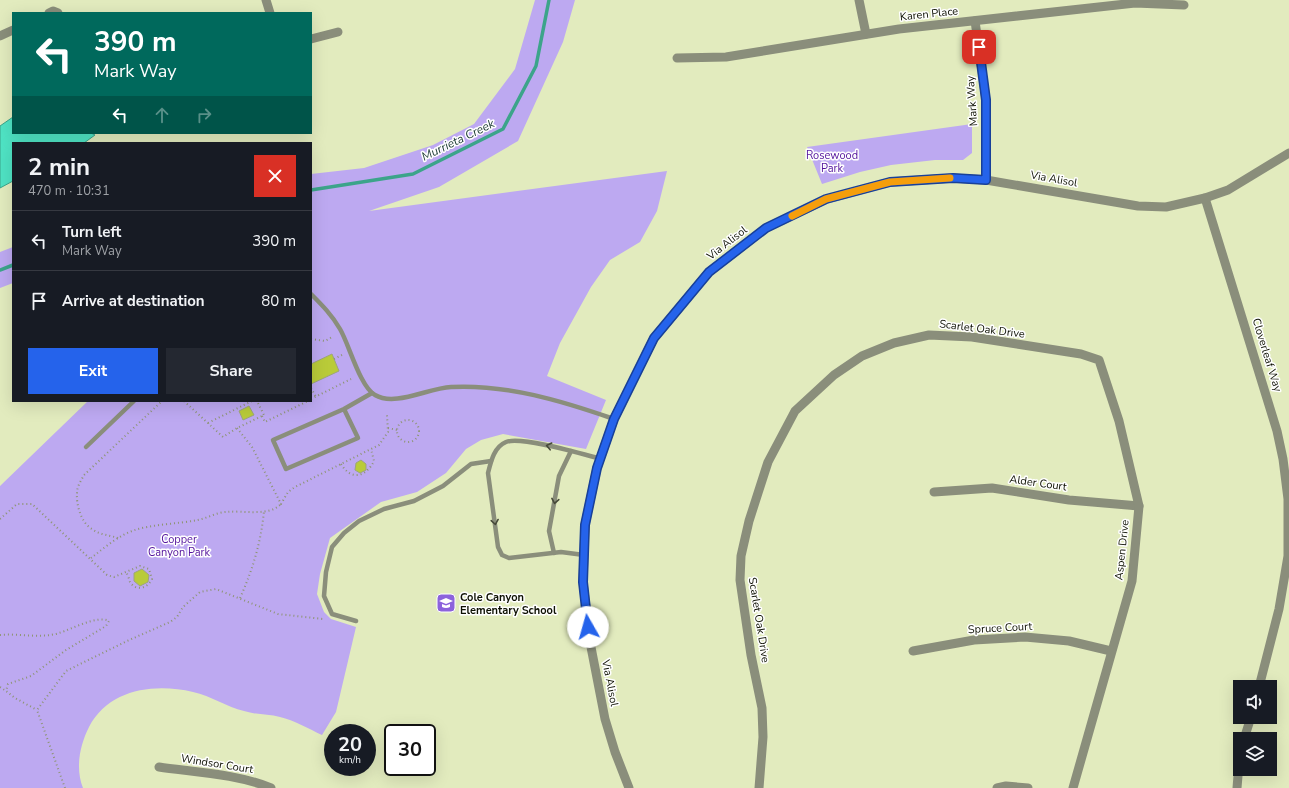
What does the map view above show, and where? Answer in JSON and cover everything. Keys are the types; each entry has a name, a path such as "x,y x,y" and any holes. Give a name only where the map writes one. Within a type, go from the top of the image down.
{"street":[{"path":"266,0 270,12"},
{"path":"859,0 866,34"},
{"name":"Karen Place","path":"677,58 726,57 866,34 1135,3 1184,5"},
{"name":"Mark Way","path":"975,21 986,100 986,180"},
{"path":"0,36 12,30"},
{"path":"312,40 338,32"},
{"name":"Via Alisol","path":"629,788 615,752 603,712 590,642 583,582 585,525 601,458 614,419 654,338 709,272 766,228 826,199 890,182 953,178 986,180 1138,206 1166,207 1205,198 1228,190 1289,153"},
{"name":"Cloverleaf Way","path":"1205,198 1269,403 1283,460 1288,499 1288,556 1285,594 1261,680"},
{"name":"Scarlet Oak Drive","path":"759,788 763,737 762,708 751,655 740,580 741,556 748,521 768,462 795,411 834,375 862,356 894,343 929,335 972,337 1081,354 1099,360"},
{"name":"Aspen Drive","path":"1073,788 1132,582 1139,506 1119,421 1099,360"},
{"name":"Alder Court","path":"934,492 992,488 1069,500 1139,506"},
{"name":"Spruce Court","path":"913,651 974,640 1025,636 1069,641 1111,651"},
{"name":"Windsor Court","path":"159,767 235,778 262,784 271,788"},
{"path":"1237,788 1238,776"},
{"path":"997,788 1006,786 1028,788"}],"lane":[{"path":"312,295 327,309 340,330 365,384 374,395 390,400 450,387 488,387 540,396 614,419"},
{"path":"344,409 358,438 286,470 273,440 344,409 372,393"},
{"path":"86,447 133,402"},
{"path":"584,555 561,552 509,558 502,555 498,547 488,473 496,450 506,442 518,441 536,444 601,458"},
{"path":"554,553 549,531 559,476 571,451"},
{"path":"356,621 332,614 324,596 326,572 332,547 344,533 359,521 384,509 414,501 443,486 471,464 491,461"}],"path":[{"path":"312,339 325,341 332,337"},
{"path":"334,359 342,355"},
{"path":"312,399 351,379"},
{"path":"312,390 316,397"},
{"path":"118,538 100,534 90,529 82,518 77,493 78,484 84,475 161,402"},
{"path":"185,402 223,437 262,415"},
{"path":"208,423 250,402"},
{"path":"258,402 264,415 262,415 265,422 306,402"},
{"path":"410,420 418,427 419,434 414,441 407,443 400,440 397,430 400,423 410,420"},
{"path":"388,428 397,430"},
{"path":"341,464 344,470 350,474 358,475 364,473 370,469 374,461 371,449"},
{"path":"0,519 17,504 32,504 110,576 114,577 140,566 149,569 152,579 150,584 145,588 138,588 130,582 126,572"},
{"path":"91,558 118,538 136,530 170,523 198,520 225,512 273,510 281,504"},
{"path":"240,598 256,556 262,534 264,511"},
{"path":"37,710 66,671 170,622 177,617 183,607 200,592 216,589 240,598 267,611 278,614 323,619"},
{"path":"0,635 57,634 97,620 105,619 109,621 106,626 66,650 31,676 8,684 6,691"},
{"path":"0,687 24,704 37,710 65,788"}],"green space":[{"name":"Copper Canyon Park","path":"535,0 575,0 563,42 518,141 439,187 369,211 667,171 657,211 640,242 610,260 591,287 560,343 547,376 606,400 586,449 503,434 481,440 466,449 446,473 417,492 381,502 330,538 320,574 317,594 324,612 331,619 356,627 336,712 329,724 324,724 324,732 322,735 285,718 238,709 193,692 163,688 148,689 120,697 108,704 98,714 89,727 83,741 79,765 79,773 83,788 0,788 0,486 87,402 312,402 312,174 364,168 433,145 474,124 515,69"},
{"name":"Rosewood Park","path":"972,124 972,153 963,160 935,160 891,165 860,172 822,184 807,147"},
{"path":"12,247 12,283 0,288 0,252"}],"water":[{"path":"12,118 12,134 95,135 85,142 12,142 12,182 0,188 0,126"}],"building":[{"path":"332,354 339,371 312,384 312,364"},
{"path":"249,406 254,415 243,420 239,411"},
{"path":"361,460 366,464 366,470 360,473 355,470 356,463"},
{"path":"142,569 149,575 148,582 140,586 134,581 134,573"}],"waterway":[{"name":"Murrieta Creek","path":"312,190 413,174 503,129 536,66 549,0"},
{"name":"Murrieta Creek","path":"0,270 12,265"}],"slow traffic":[{"path":"792,216 826,199 890,182 950,178"}],"place":[{"name":"Cole Canyon Elementary School","path":"446,603"}],"route":[{"path":"588,627 583,582 585,525 597,468 614,419 654,338 709,272 766,228 826,199 890,182 953,178 986,180 986,100 979,47"}]}
